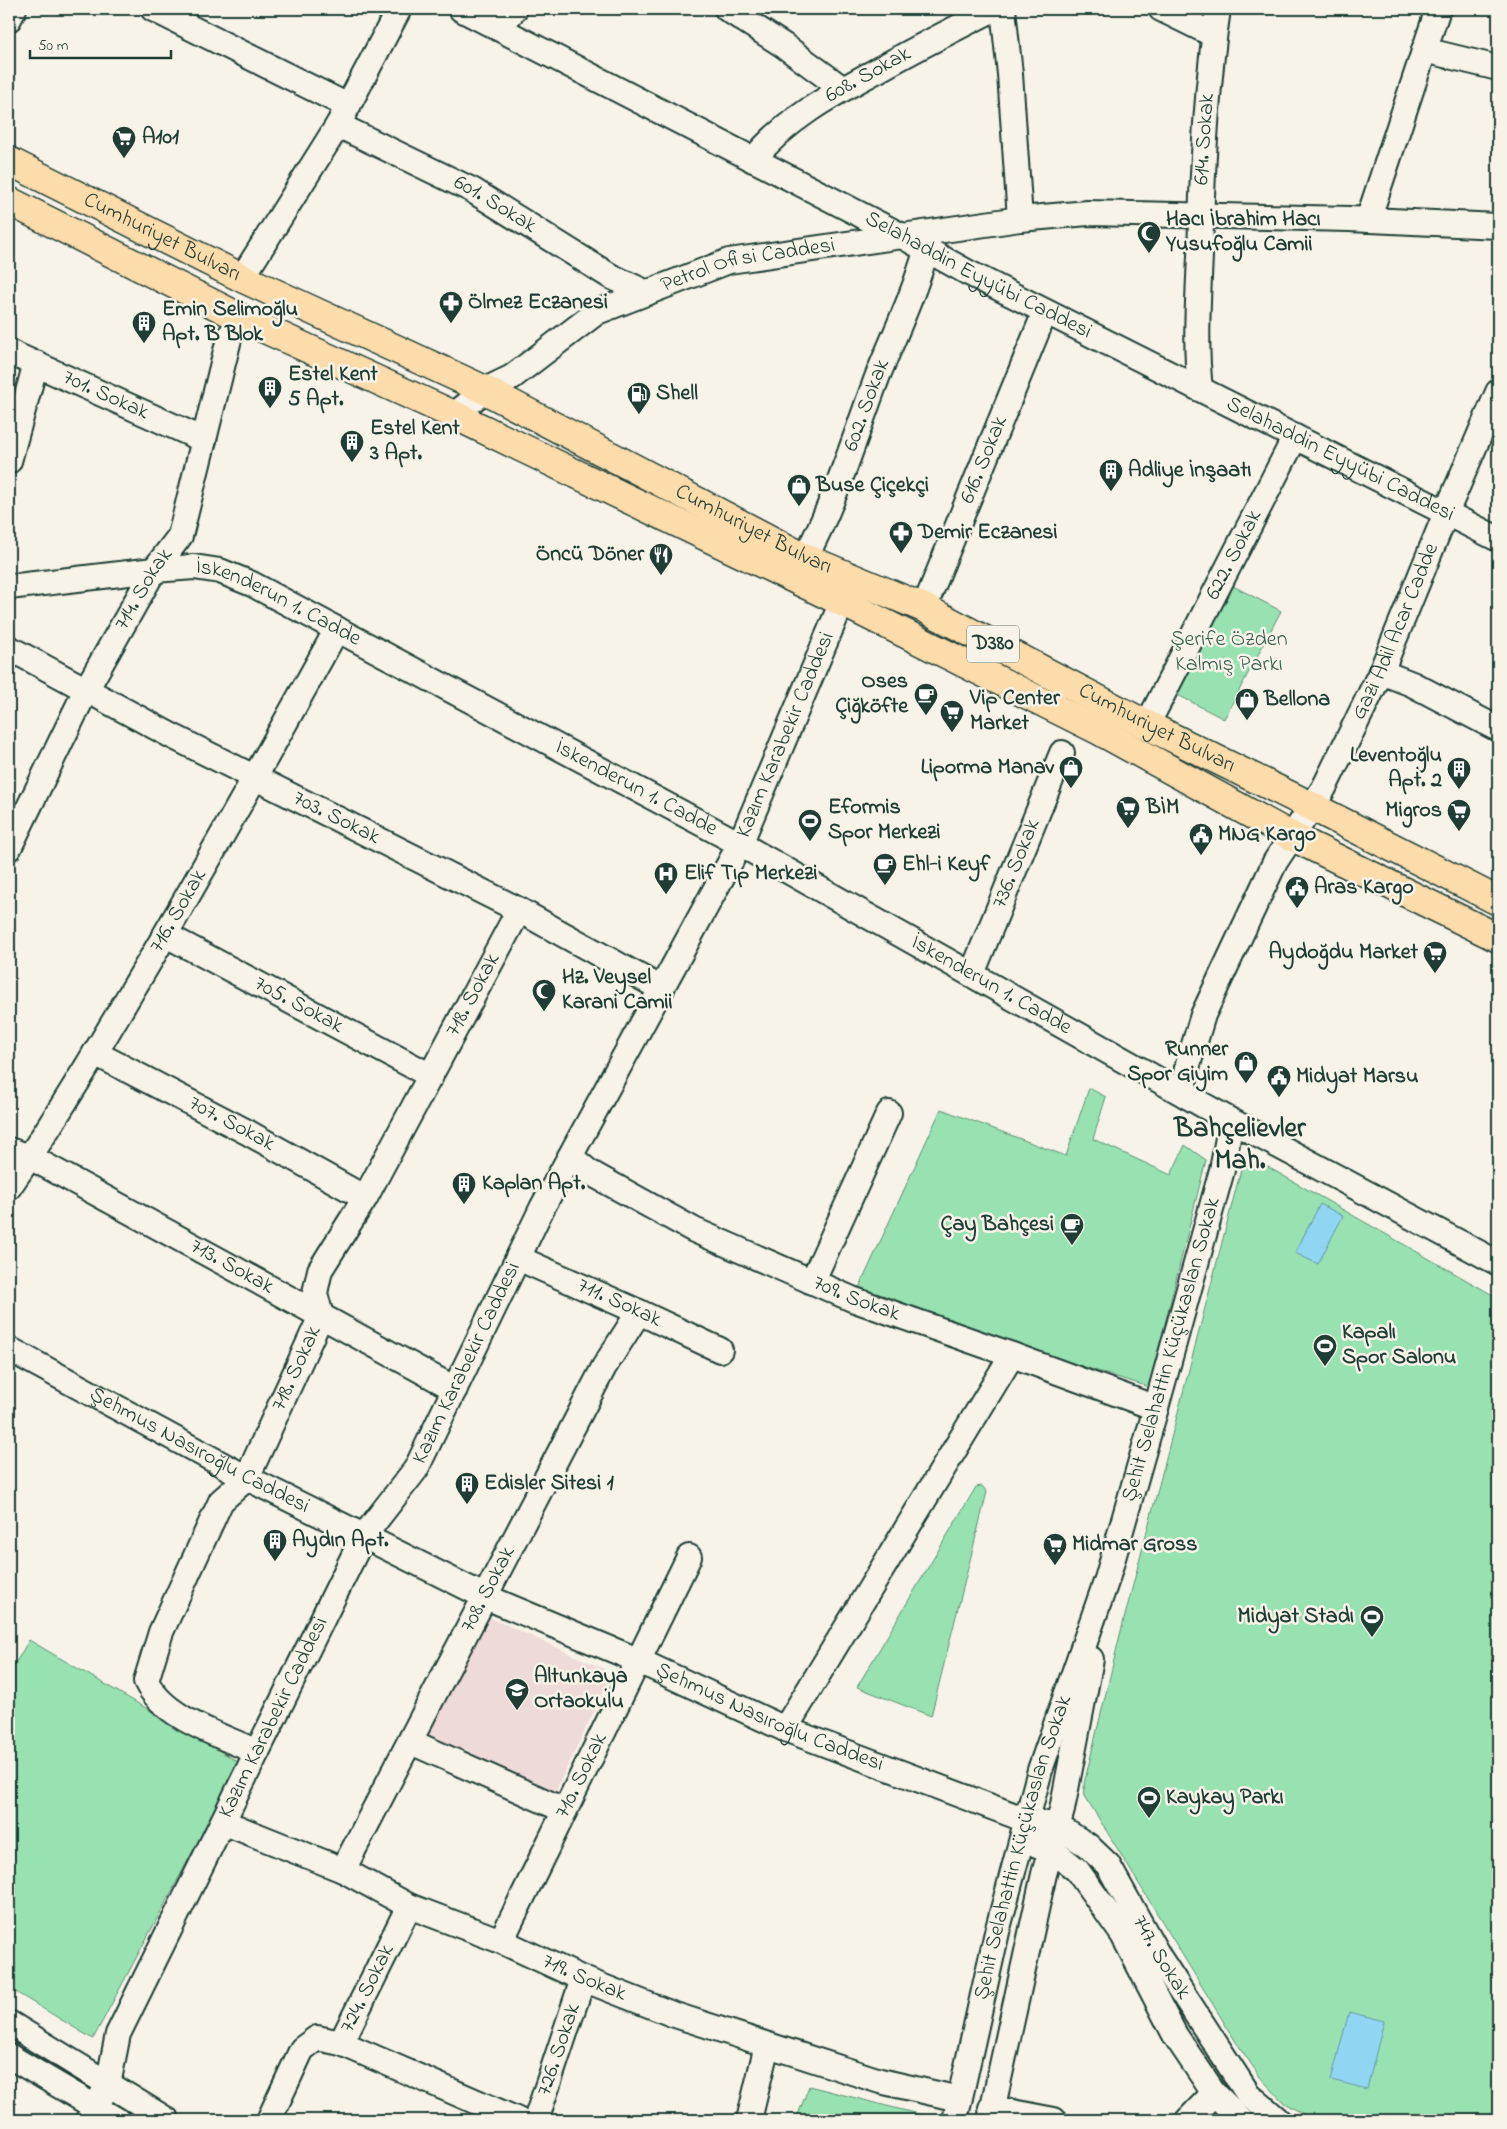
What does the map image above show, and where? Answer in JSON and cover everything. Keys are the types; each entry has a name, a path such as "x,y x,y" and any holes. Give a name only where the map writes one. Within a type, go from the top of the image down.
{"main road":[{"name":"Cumhuriyet Bulvarı","path":"9,162 242,278 485,390 806,558 924,608 1147,726 1313,807 1498,901"},
{"name":"Cumhuriyet Bulvarı","path":"9,201 243,319 454,415 842,602 1098,730 1293,837 1498,938"}],"street":[{"path":"9,19 14,9"},
{"name":"601. Sokak","path":"153,9 472,190 610,276 647,293"},
{"path":"242,278 343,116 399,9"},
{"name":"Selahaddin Eyyübi Caddesi","path":"461,9 902,236 926,251 1045,312 1498,539"},
{"path":"498,28 514,9"},
{"path":"727,9 843,89"},
{"name":"608. Sokak","path":"753,160 768,142 822,100 943,34 994,9"},
{"path":"1003,9 1010,74 1020,219"},
{"path":"1161,9 1214,35"},
{"name":"614. Sokak","path":"1200,390 1197,359 1201,216 1209,68 1218,9"},
{"path":"1368,220 1438,9"},
{"path":"1424,50 1498,68"},
{"name":"Petrol Ofisi Caddesi","path":"454,415 485,390 512,376 597,312 729,261 1020,219 1088,213 1368,220 1498,226"},
{"name":"602. Sokak","path":"806,558 820,531 919,274 926,251"},
{"name":"616. Sokak","path":"924,608 1045,312"},
{"name":"714. Sokak","path":"9,848 86,690 154,570 180,536 230,335 243,319"},
{"name":"701. Sokak","path":"9,352 204,440"},
{"path":"9,461 36,364"},
{"name":"Gazi Adil Acar Cadde","path":"1293,837 1324,788 1381,672 1498,392"},
{"name":"622. Sokak","path":"1147,726 1295,437"},
{"name":"İskenderun 1. Cadde","path":"9,587 194,567 220,571 252,584 740,844 1226,1118 1498,1263"},
{"name":"Kazım Karabekir Caddesi","path":"92,2114 108,2085 118,2034 362,1537 416,1469 518,1258 740,844 842,602"},
{"name":"716. Sokak","path":"9,1187 19,1154 95,1052 166,935 337,629"},
{"name":"703. Sokak","path":"9,648 170,735 519,910 662,989"},
{"path":"1381,672 1412,684 1498,729"},
{"name":"736. Sokak","path":"972,974 1062,753"},
{"path":"1187,1096 1184,1084 1187,1068 1204,1015 1275,862 1293,837"},
{"name":"718. Sokak","path":"257,1752 180,1717 152,1692 146,1680 161,1632 220,1502 247,1478 321,1316 315,1293 320,1270 365,1198 519,910"},
{"name":"705. Sokak","path":"166,935 430,1076"},
{"name":"707. Sokak","path":"95,1052 247,1132 365,1198"},
{"path":"812,1282 890,1113"},
{"name":"Şehit Selahattin Küçükaslan Sokak","path":"957,2110 997,1932 1040,1770 1107,1579 1222,1170 1228,1138 1226,1118"},
{"name":"713. Sokak","path":"19,1154 455,1389"},
{"name":"709. Sokak","path":"571,1157 589,1172 694,1230 812,1282 852,1299 1156,1408"},
{"name":"711. Sokak","path":"518,1258 720,1350"},
{"name":"708. Sokak","path":"343,1870 604,1367 639,1312"},
{"name":"Şehmus Nasıroğlu Caddesi","path":"9,1349 247,1478 362,1537 486,1597 637,1660 785,1729 1024,1830"},
{"path":"785,1729 1012,1355"},
{"name":"710. Sokak","path":"501,1941 689,1557"},
{"name":"Şehit Selahattin Küçükaslan Sokak","path":"991,2114 1051,1849 1062,1810 1107,1579"},
{"path":"411,1742 564,1810"},
{"name":"719. Sokak","path":"223,1822 343,1870 409,1906 501,1941 583,1979 672,2014 880,2081 957,2110"},
{"name":"747. Sokak","path":"1024,1830 1057,1826 1087,1845 1108,1865 1160,1957 1248,2094 1278,2120"},
{"path":"1024,1830 1077,1870 1123,1935 1176,2035 1214,2093 1241,2120"},
{"name":"724. Sokak","path":"269,2120 302,2049 317,2038 342,2043 409,1906"},
{"name":"726. Sokak","path":"536,2120 583,1979"},
{"path":"9,2023 167,2120"},
{"path":"342,2043 518,2120"},
{"path":"749,2120 767,2045"},
{"path":"9,2056 92,2114 117,2120"},
{"path":"1188,2120 1214,2093"},
{"path":"991,2114 1054,2120"}],"shaded area":[{"name":"Altunkaya Ortaokulu","path":"489,1617 604,1669 609,1680 551,1801 423,1742"}],"green space":[{"name":"Şerife Özden Kalmış Parkı","path":"1233,586 1281,611 1224,719 1176,694"},
{"path":"1089,1088 1106,1097 1093,1139 1171,1175 1185,1145 1206,1160 1149,1387 958,1328 859,1288 941,1109 1066,1156"},
{"path":"1245,1154 1498,1298 1498,2120 1314,2120 1284,2103 1260,2077 1236,2042 1085,1796 1084,1784 1120,1635"},
{"path":"982,1486 987,1492 931,1716 857,1687 976,1487"},
{"path":"29,1640 242,1764 210,1819 93,2039 9,1988 9,1674"},
{"path":"809,2086 930,2117 930,2120 796,2120"}],"water":[{"path":"1320,1204 1343,1216 1318,1264 1295,1253"},
{"path":"1349,2012 1384,2021 1367,2089 1331,2080"}],"place":[{"name":"A101","path":"124,159"},
{"name":"Hacı İbrahim Hacı Yusufoğlu Camii","path":"1149,254"},
{"name":"Ölmez Eczanesi","path":"451,324"},
{"name":"Emin Selimoğlu Apt. B Blok","path":"144,344"},
{"name":"Estel Kent 5 Apt.","path":"270,409"},
{"name":"Shell","path":"639,415"},
{"name":"Estel Kent 3 Apt.","path":"352,463"},
{"name":"Adliye İnşaatı","path":"1111,492"},
{"name":"Buse Çiçekçi","path":"799,507"},
{"name":"Demir Eczanesi","path":"901,554"},
{"name":"Öncü Döner","path":"661,576"},
{"name":"Oses Çiğköfte","path":"926,716"},
{"name":"Bellona","path":"1247,721"},
{"name":"Vip Center Market","path":"952,733"},
{"name":"Liporma Manav","path":"1071,789"},
{"name":"Leventoğlu Apt. 2","path":"1459,790"},
{"name":"BİM","path":"1128,829"},
{"name":"Migros","path":"1459,832"},
{"name":"Eformis Spor Merkezi","path":"810,842"},
{"name":"MNG Kargo","path":"1201,856"},
{"name":"Ehl-i Keyf","path":"885,886"},
{"name":"Elif Tıp Merkezi","path":"666,895"},
{"name":"Aras Kargo","path":"1297,909"},
{"name":"Aydoğdu Market","path":"1435,974"},
{"name":"Hz. Veysel Karani Camii","path":"544,1012"},
{"name":"Runner Spor Giyim","path":"1246,1084"},
{"name":"Midyat Marsu","path":"1279,1098"},
{"name":"Kaplan Apt.","path":"464,1205"},
{"name":"Çay Bahçesi","path":"1072,1246"},
{"name":"Kapalı Spor Salonu","path":"1325,1367"},
{"name":"Edisler Sitesi 1","path":"467,1505"},
{"name":"Aydın Apt.","path":"275,1562"},
{"name":"Midmar Gross","path":"1055,1566"},
{"name":"Midyat Stadı","path":"1372,1638"},
{"name":"Altunkaya Ortaokulu","path":"517,1711"},
{"name":"Kaykay Parkı","path":"1149,1819"}],"district":[{"name":"Bahçelievler Mah.","path":"1240,1145"}]}
